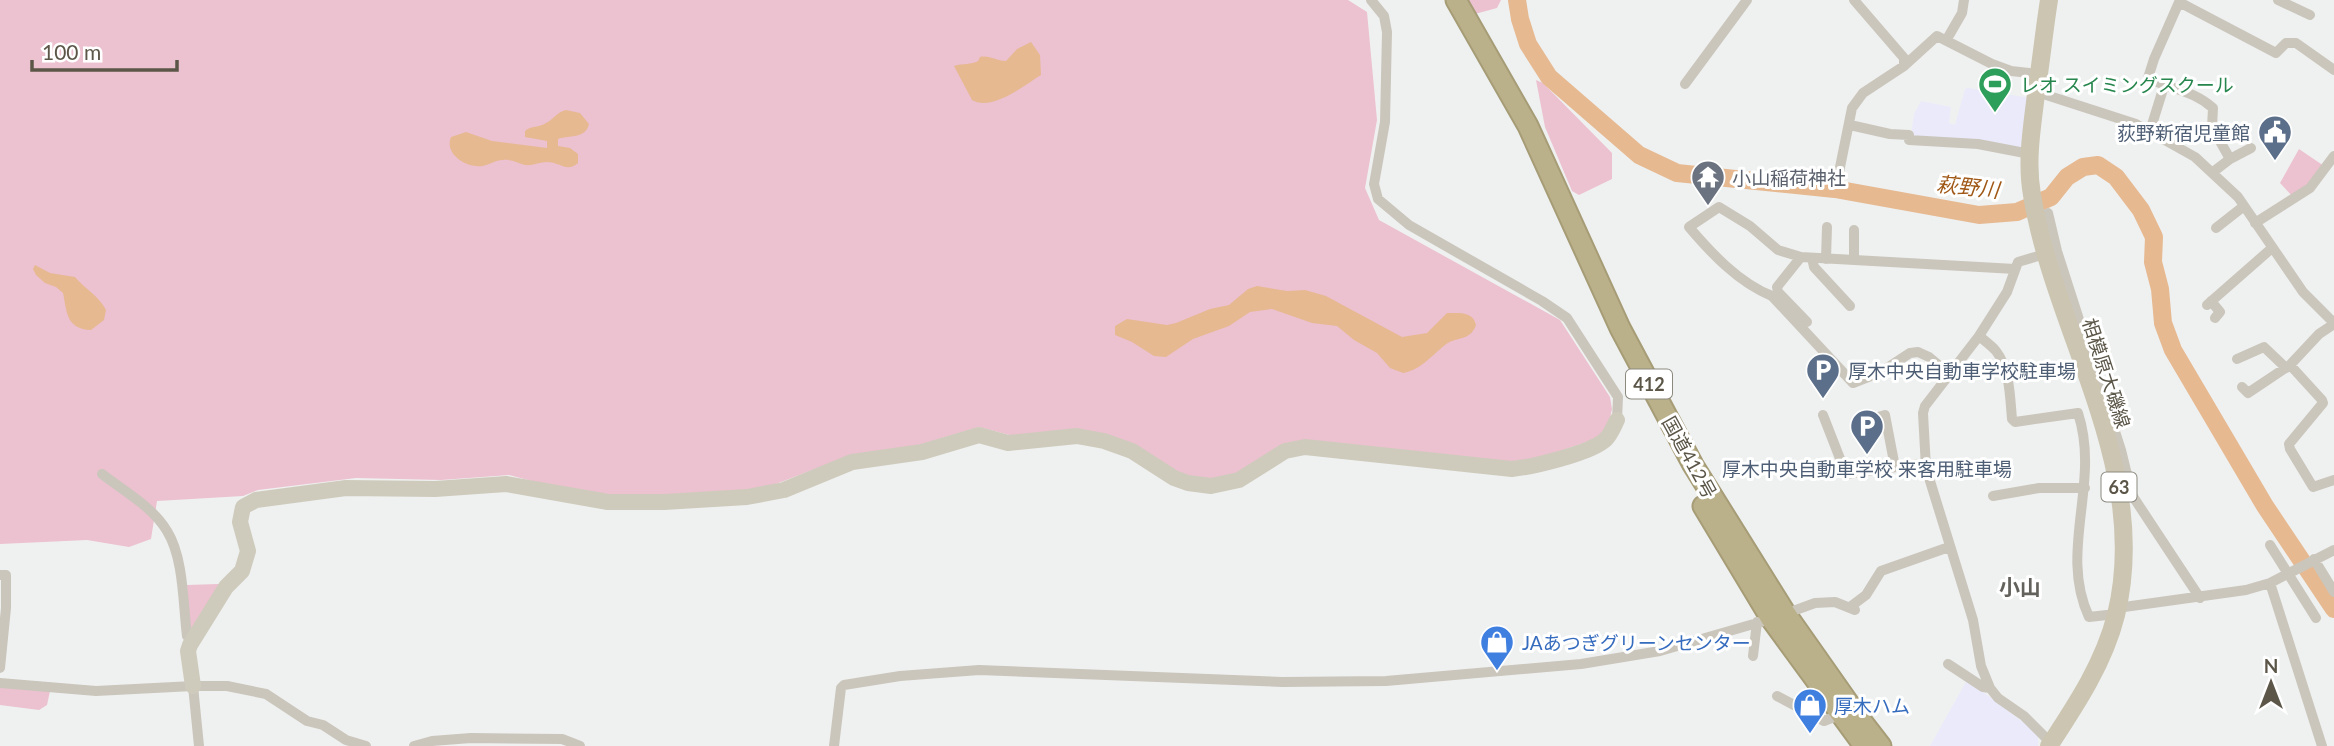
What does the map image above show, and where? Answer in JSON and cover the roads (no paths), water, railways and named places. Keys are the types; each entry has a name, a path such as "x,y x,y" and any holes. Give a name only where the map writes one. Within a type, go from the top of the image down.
{"highway":[{"name":"国道412号","path":"1442,0 1517,131 1585,273 1608,332 1682,470 1771,618 1864,746"},
{"name":"国道412号","path":"1456,0 1528,126 1620,328 1771,618 1881,746"}],"main road":[{"name":"相模原大磯線","path":"2049,0 2030,153 2032,194 2043,218 2045,254 2116,451 2124,534 2117,611 2093,674 2050,744"}],"street":[{"path":"199,746 188,651 191,640 226,587 242,571 248,551 240,522 243,507 256,500 346,488 435,489 506,484 608,502 747,498 784,490 852,462 922,452 979,435 1008,443 1077,436 1104,441 1132,451 1174,478 1199,485 1218,485 1239,480 1285,452 1305,447 1512,469 1545,463 1600,444 1617,420 1618,397 1567,318 1409,225 1378,200 1374,184 1385,122 1387,32 1384,16 1371,0"},
{"path":"1685,84 1747,0"},
{"path":"1854,0 1905,58 1904,66"},
{"path":"1947,39 1962,13 1964,0"},
{"path":"2278,0 2310,15"},
{"path":"2230,159 2212,127 2213,108 2200,97 2148,78 2180,1 2276,52 2287,43 2296,43 2334,70"},
{"path":"1838,177 1852,108 1857,99 1904,66 1937,36 1992,64 2150,131 2195,157 2213,172 2244,206 2303,292 2334,323 2319,334 2288,367 2248,393 2242,387"},
{"path":"2150,131 2164,86"},
{"path":"1850,125 1890,134 1909,135 1909,140 1978,144 2030,153"},
{"path":"2213,172 2250,148"},
{"path":"2255,223 2310,188 2334,156"},
{"path":"2216,228 2244,206"},
{"path":"1949,374 1929,357 1918,352 1909,353 1881,372 1851,384 1772,296 1729,268 1689,227 1719,207 1750,226 1778,250 1807,258 2015,269"},
{"path":"2043,218 2061,264 2116,451 2132,495 2200,598"},
{"path":"1826,259 1827,227"},
{"path":"1854,230 1854,260"},
{"path":"2220,313 2209,303 2272,248"},
{"path":"2045,254 2018,262 2007,292 1979,336 1925,406 1923,413 1925,463 1973,620 1981,666 1990,688 1998,698 2024,716 2050,744"},
{"path":"1807,258 1777,287 1778,292 1795,305 1807,322"},
{"path":"1807,258 1850,306"},
{"path":"1979,336 1997,352 2004,365 2012,419 2015,422 2078,413 2083,429 2085,488 2077,536 2082,601 2089,617 2270,583 2334,550"},
{"path":"2238,359 2251,357 2264,347 2323,403 2289,444 2313,487 2334,480"},
{"path":"1822,415 1846,474 1925,463"},
{"path":"1868,420 1885,415 1895,467"},
{"path":"2085,458 2116,451"},
{"path":"102,474 146,507 167,531 177,556 187,636 191,640"},
{"path":"1993,496 2039,488 2085,488"},
{"path":"2270,545 2316,618"},
{"path":"834,746 841,688 844,685 900,676 979,670 1282,682 1386,681 1581,664 1660,651 1815,603 1835,602 1852,609 1866,595 1881,571 1949,547"},
{"path":"2312,560 2334,592"},
{"path":"0,575 6,575 6,608 0,668"},
{"path":"2270,583 2322,746"},
{"path":"1753,656 1771,618"},
{"path":"1948,664 1983,687 1990,688"},
{"path":"0,682 96,691 227,685 267,694 307,721 323,725 346,740 366,746"},
{"path":"1777,696 1824,721 1839,715"},
{"path":"414,746 432,741 471,738 562,739 580,746"}],"waterway":[{"name":"萩野川","path":"1517,0 1528,44 1549,77 1639,155 1677,173 1835,189 1979,215 2017,212 2051,197 2067,177 2083,167 2098,165 2116,177 2141,210 2154,237 2153,262 2160,289 2163,323 2173,350 2265,506 2334,609"}],"place":[{"name":"レオ スイミングスクール","path":"1995,114"},
{"name":"荻野新宿児童館","path":"2275,162"},
{"name":"小山稲荷神社","path":"1708,207"},
{"name":"厚木中央自動車学校駐車場","path":"1823,400"},
{"name":"厚木中央自動車学校 来客用駐車場","path":"1867,456"},
{"name":"JAあつぎグリーンセンター","path":"1497,672"},
{"name":"厚木ハム","path":"1810,735"}],"district":[{"name":"小山","path":"2020,586"}]}
